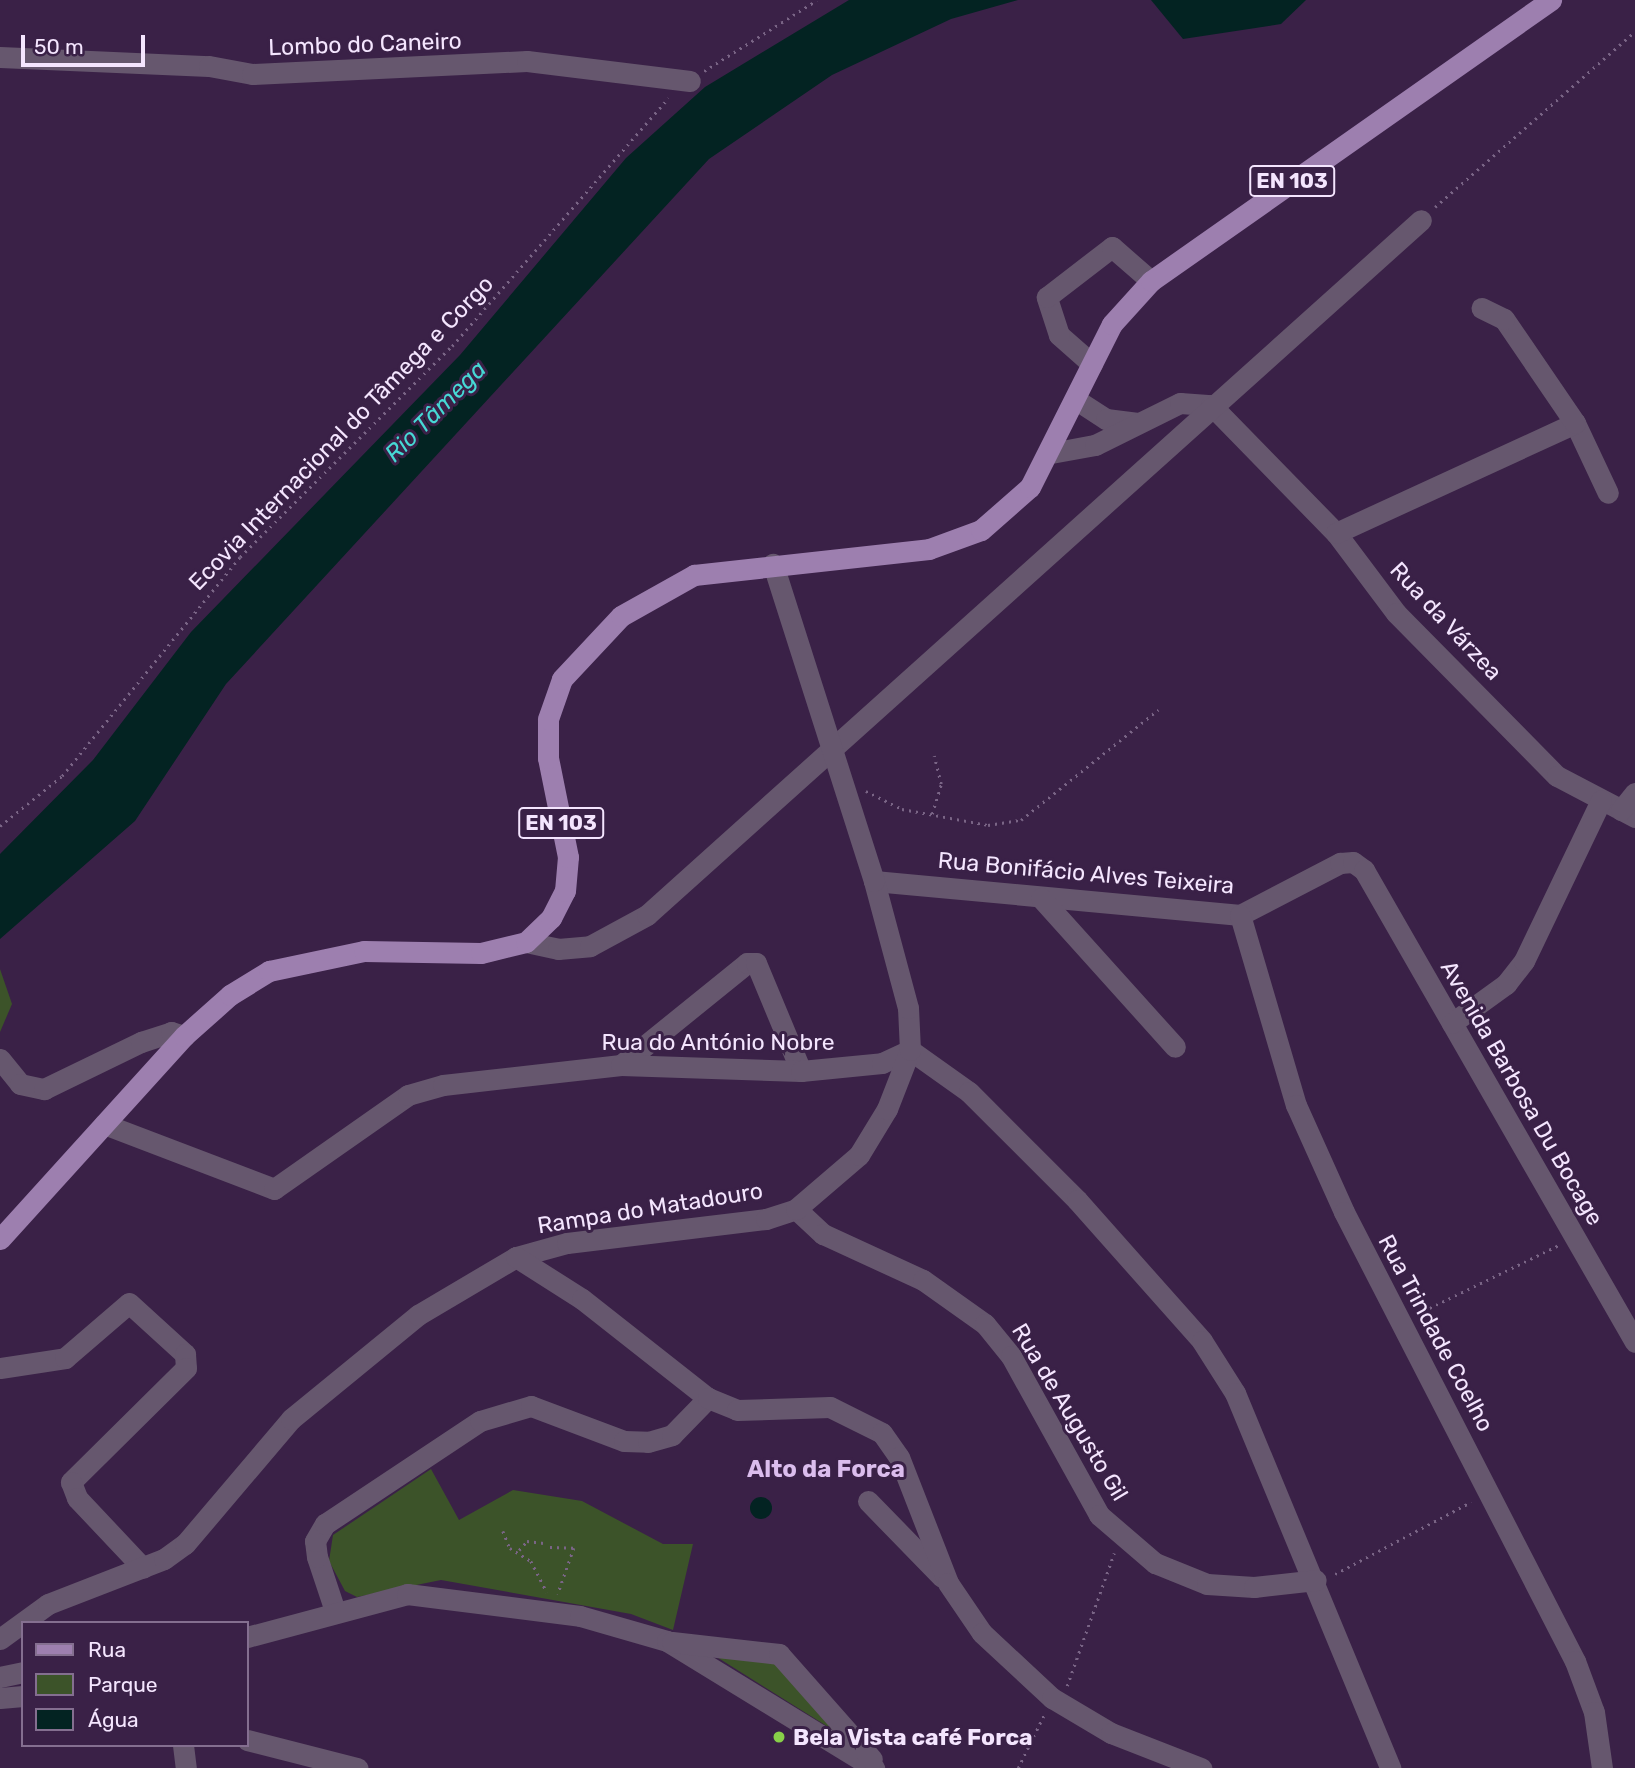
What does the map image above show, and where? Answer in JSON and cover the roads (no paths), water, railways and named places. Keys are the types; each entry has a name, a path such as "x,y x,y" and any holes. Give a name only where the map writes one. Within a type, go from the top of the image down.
{"main road":[{"name":"EN 103","path":"526,942 551,918 565,891 568,857 548,758 548,719 562,679 584,650 653,593 694,575 955,541 1006,511 1051,453 1074,399 1112,324 1151,281 1551,0"},
{"path":"0,1238 184,1036 230,995 269,971 313,957 481,953 526,942"}],"street":[{"name":"Lombo do Caneiro","path":"0,57 209,66 252,74 527,61 690,81"},
{"path":"526,942 573,950 627,929 832,752 1211,405 1421,220"},
{"path":"1092,364 1059,335 1047,297 1112,247 1151,281"},
{"path":"1481,308 1504,319 1575,423 1608,493"},
{"path":"1074,399 1105,419 1138,424"},
{"path":"1051,453 1095,445 1180,403 1211,405"},
{"name":"Rua da Várzea","path":"1211,405 1336,533 1396,613 1557,776 1628,814"},
{"path":"1336,533 1575,423"},
{"name":"Rampa do Matadouro","path":"25,1621 48,1604 143,1568 185,1544 317,1396 418,1315 516,1257 567,1243 766,1219 796,1209 859,1155 887,1109 910,1050 908,1008 874,881 773,564"},
{"path":"1628,814 1635,793"},
{"path":"1451,1023 1506,984 1524,961 1601,800"},
{"name":"Rua Bonifácio Alves Teixeira","path":"874,881 1240,915 1340,863 1364,870"},
{"name":"Avenida Barbosa Du Bocage","path":"1364,870 1635,1342"},
{"path":"1041,898 1175,1047"},
{"name":"Rua Trindade Coelho","path":"1240,915 1296,1105 1401,1322 1575,1661 1594,1712 1602,1768"},
{"path":"621,1065 747,963 756,964 801,1071"},
{"path":"0,1059 20,1084 44,1089 141,1042 171,1032 184,1036"},
{"path":"910,1050 969,1092 1147,1273 1202,1341 1235,1393 1316,1580 1390,1768"},
{"name":"Rua do António Nobre","path":"104,1124 274,1189 408,1095 443,1085 621,1065 801,1071 882,1063 910,1050"},
{"name":"Rua de Augusto Gil","path":"796,1209 823,1234 923,1280 985,1324 1011,1356 1099,1515 1119,1537 1155,1563 1207,1584 1316,1580"},
{"path":"516,1257 582,1299 708,1398 737,1410 830,1407 882,1433 899,1457 948,1583"},
{"path":"0,1368 65,1358 129,1303 186,1354 186,1368 71,1482 77,1498 143,1568"},
{"path":"335,1611 317,1556 315,1541 326,1524 480,1422 531,1406 624,1441 648,1442 672,1436 708,1398"},
{"path":"868,1500 948,1583 982,1633 1057,1700 1111,1732 1201,1768"},
{"path":"248,1637 335,1611 407,1594 449,1595 580,1616 667,1641 779,1654 880,1768"},
{"name":"Rampa do Matadouro","path":"0,1639 21,1624"},
{"path":"667,1641 874,1768"},
{"path":"0,1677 21,1672"},
{"path":"0,1698 21,1696"},
{"path":"248,1740 358,1768"},
{"path":"183,1747 186,1768"}],"water":[{"name":"Rio Tâmega","path":"849,0 1018,0 951,19 832,75 709,159 226,684 135,821 0,939 0,854 93,760 191,632 460,355 626,158 705,87"},
{"path":"1151,0 1306,0 1281,24 1183,39"},
{"path":"761,1497 769,1500 772,1508 769,1516 761,1519 753,1516 750,1508 753,1500"}],"place":[{"name":"Bela Vista café Forca","path":"779,1737"}],"district":[{"name":"Alto da Forca","path":"826,1470"}]}
